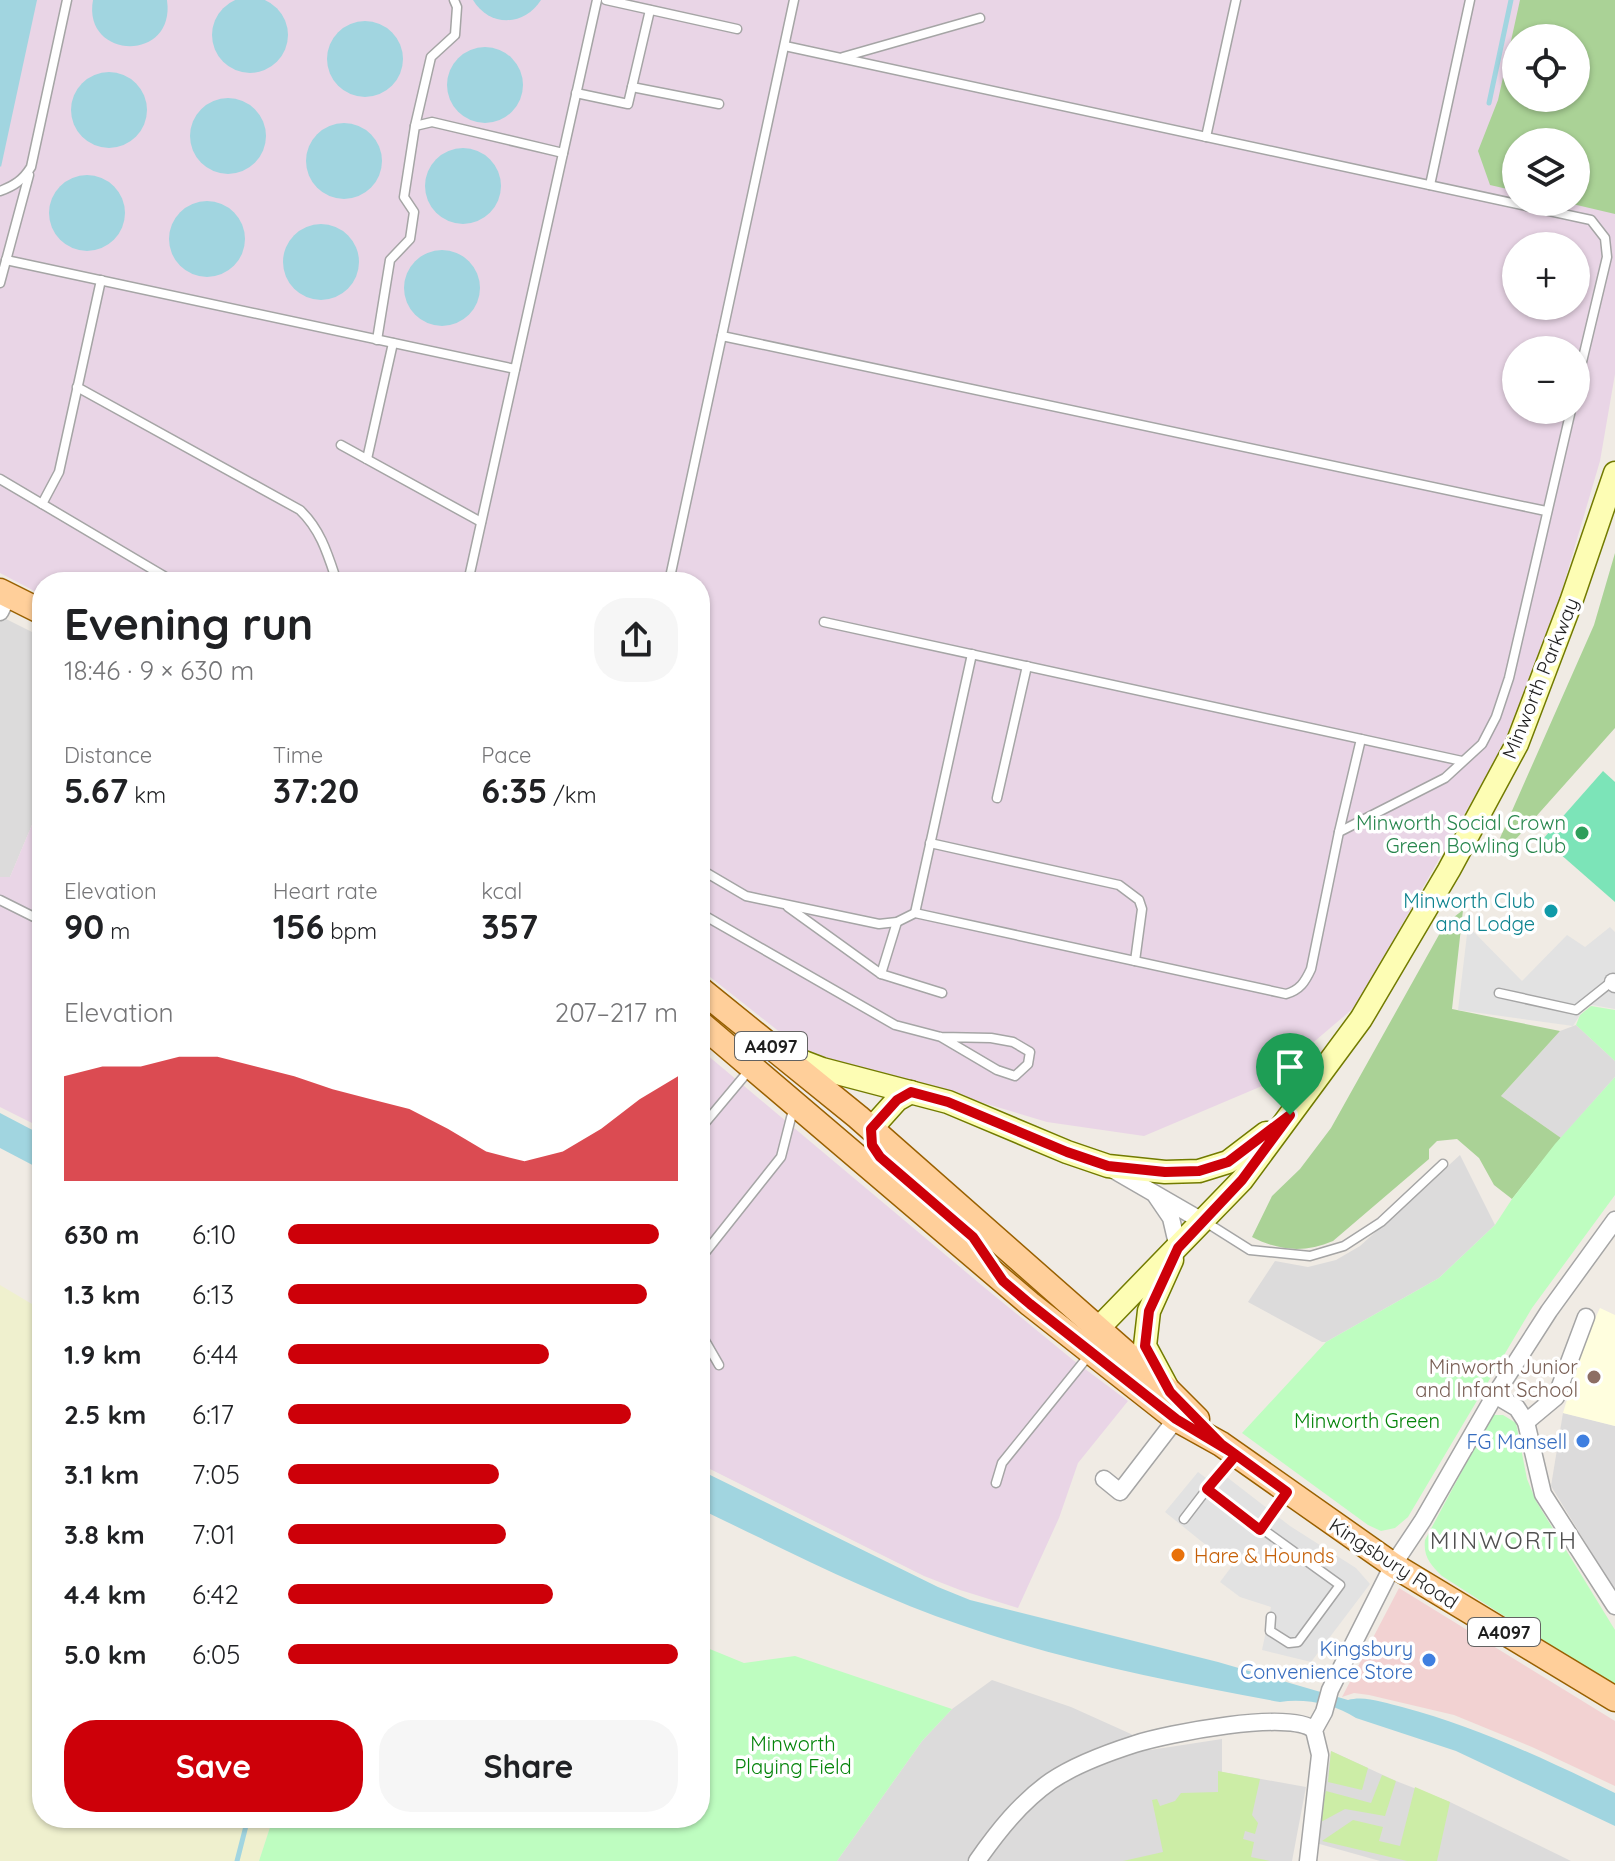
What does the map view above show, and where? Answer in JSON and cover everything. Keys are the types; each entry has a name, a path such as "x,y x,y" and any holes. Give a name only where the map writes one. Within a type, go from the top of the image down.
{"main road":[{"path":"3,600 32,609"},
{"name":"Kingsbury Road","path":"710,997 871,1129 1090,1343 1176,1419 1228,1449 1393,1565 1615,1699"},
{"path":"710,1013 802,1091 794,1105"},
{"name":"Kingsbury Road","path":"710,1032 1003,1281 1090,1343 1170,1392 1228,1449"},
{"path":"794,1105 842,1104"},
{"path":"871,1129 872,1145 880,1157 973,1237 1003,1281"}],"street":[{"name":"Minworth Parkway","path":"1090,1343 1242,1180 1361,1019 1449,870 1517,744 1571,602 1615,473"},
{"name":"Minworth Parkway","path":"780,1052 822,1069 948,1102 1108,1166 1165,1172 1199,1171 1228,1162 1290,1115"},
{"path":"871,1129 897,1100 911,1092"},
{"path":"1108,1166 1202,1221"},
{"path":"1152,1192 1171,1218 1178,1248"},
{"path":"1308,1861 1320,1755 1314,1730 1324,1712 1330,1690 1393,1565 1423,1520 1495,1395 1549,1311 1615,1220"},
{"name":"Minworth Parkway","path":"1170,1392 1145,1346 1149,1311 1178,1248"},
{"path":"1526,1422 1556,1397 1586,1317"},
{"path":"1495,1395 1517,1408 1526,1422 1543,1494 1615,1606"},
{"path":"1104,1479 1120,1492 1176,1419"},
{"path":"977,1861 1029,1798 1053,1780 1091,1760 1160,1736 1197,1730 1300,1722 1314,1730"}],"lane":[{"path":"0,283 31,167 67,0"},
{"path":"377,340 390,260 410,239 414,212 404,197 415,126 431,57 455,35 457,7 454,0"},
{"path":"470,572 597,0"},
{"path":"606,0 737,29"},
{"path":"671,572 794,0"},
{"path":"1206,137 1236,0"},
{"path":"1430,185 1470,0"},
{"path":"576,93 628,104 650,10"},
{"path":"838,58 980,18"},
{"path":"785,46 1591,220 1605,238 1607,257 1588,336"},
{"path":"632,87 719,104"},
{"path":"415,126 432,122 563,153"},
{"path":"0,191 13,187 31,167"},
{"path":"6,260 515,369"},
{"path":"42,504 59,472 101,280"},
{"path":"722,336 1546,511"},
{"path":"367,459 393,343"},
{"path":"77,387 300,510 314,523 334,572"},
{"path":"1339,832 1445,778 1482,744 1505,691 1568,424"},
{"path":"341,445 481,522"},
{"path":"0,479 157,572"},
{"path":"824,622 1462,761"},
{"path":"915,913 972,654"},
{"path":"997,798 1027,666"},
{"path":"710,875 746,896 879,924 897,922 915,913 1286,994 1295,992 1304,983 1311,969 1361,739"},
{"path":"930,843 1119,885 1139,900 1142,909 1135,961"},
{"path":"0,900 32,916"},
{"path":"784,904 881,974 942,993"},
{"path":"710,919 895,1025 941,1037 991,1038 1013,1042 1030,1052 1028,1064 1015,1076 941,1037"},
{"path":"881,974 897,922"},
{"path":"1499,993 1576,1010 1614,982"},
{"path":"710,1117 751,1068"},
{"path":"710,1246 781,1157 794,1105"},
{"path":"1202,1221 1250,1250 1310,1256 1344,1246 1381,1222 1443,1164"},
{"path":"996,1483 1002,1463 1090,1343"},
{"path":"710,1349 719,1365"},
{"path":"1184,1519 1207,1489 1228,1449"},
{"path":"1207,1489 1340,1585 1298,1642 1289,1643 1270,1631 1271,1617"},
{"path":"1260,1530 1287,1492"}],"shaded area":[{"path":"0,0 1615,0 1615,374 1600,461 1560,597 1508,737 1356,1006 1262,1086 1144,1136 1047,1122 940,1090 820,1064 710,977 710,572 32,572 32,590 0,573"},
{"path":"0,616 32,632 32,825 10,877 0,877"},
{"path":"32,825 32,1123 0,1107 0,877 10,877"},
{"path":"1468,926 1522,981 1567,935 1585,947 1610,927 1615,932 1615,1009 1587,1004 1573,1026 1458,1010"},
{"path":"1576,1025 1615,1061 1615,1077 1561,1138 1501,1096 1560,1031"},
{"path":"710,1057 985,1288 1128,1401 1078,1463 1059,1518 1018,1608 924,1576 710,1469"},
{"path":"1460,1155 1495,1225 1439,1278 1326,1342 1248,1302 1275,1261 1308,1267 1336,1260 1360,1246"},
{"path":"0,1285 32,1304 32,1828 270,1828 259,1861 0,1861"},
{"name":"Minworth Junior and Infant School","path":"1600,1308 1615,1315 1615,1426 1563,1413 1584,1342"},
{"path":"1563,1413 1615,1426 1615,1591 1551,1486"},
{"path":"1219,1471 1290,1526 1356,1568 1370,1584 1311,1662 1262,1650 1271,1607 1240,1597 1220,1582 1232,1566 1165,1512 1198,1472 1210,1481"},
{"path":"1399,1588 1615,1721 1615,1786 1454,1715 1369,1695 1354,1693 1342,1697"},
{"path":"992,1680 1071,1707 1131,1734 1150,1750 1222,1739 1222,1772 1306,1787 1292,1861 837,1861 922,1741 952,1709"},
{"path":"1331,1751 1450,1802 1571,1861 1380,1861 1316,1843"}],"green space":[{"path":"1520,0 1615,0 1615,214 1590,208 1590,128 1502,128 1502,188 1490,185 1478,151 1502,82 1502,112 1590,112 1590,24 1515,24"},
{"path":"1615,553 1615,728 1507,849 1500,838 1594,625"},
{"name":"Minworth Social Crown Green Bowling Club","path":"1603,771 1615,782 1615,902 1543,839"},
{"path":"1463,910 1452,1009 1560,1031 1501,1096 1561,1138 1512,1199 1494,1185 1479,1158 1457,1139 1437,1141 1429,1149 1429,1159 1333,1241 1292,1249 1252,1237 1272,1196 1300,1169 1331,1128 1445,924"},
{"path":"1591,1006 1615,1010 1615,1061 1576,1025 1580,1015"},
{"name":"Minworth Green","path":"1615,1077 1615,1195 1532,1308 1408,1517 1395,1528 1381,1531 1368,1525 1242,1433 1326,1342 1439,1278 1495,1225 1555,1144"},
{"path":"1492,1415 1503,1415 1516,1423 1527,1479 1536,1501 1615,1630 1615,1687 1442,1576 1427,1556 1425,1540"},
{"name":"Minworth Playing Field","path":"710,1649 744,1663 795,1656 952,1709 922,1741 837,1861 259,1861 270,1828 710,1828"},
{"path":"1331,1751 1368,1768 1362,1790 1328,1782"},
{"path":"1218,1771 1260,1779 1252,1815 1258,1823 1255,1834 1245,1831 1243,1839 1254,1842 1251,1857 1270,1861 1123,1861 1163,1852 1152,1800 1157,1799 1160,1806 1175,1801 1181,1793 1218,1792"},
{"path":"1382,1775 1396,1781 1385,1816 1345,1809 1319,1823 1326,1791 1371,1803"},
{"path":"1415,1787 1450,1802 1437,1861 1407,1861 1322,1841 1353,1820 1383,1827 1379,1841 1400,1846"}],"water":[{"path":"239,-1 261,-1 271,3 282,14 287,28 287,42 282,56 271,67 250,73 235,70 223,62 215,50 212,35 218,14 229,3"},
{"path":"0,0 37,0 1,167 0,166"},
{"path":"93,0 167,0 166,21 158,35 145,44 129,46 114,43 101,34 93,20"},
{"path":"473,0 541,0 525,15 507,20 488,15"},
{"path":"358,21 372,21 386,27 397,38 403,59 400,74 392,86 372,97 358,97 344,91 333,80 327,66 327,52 333,38 344,27"},
{"path":"478,47 492,47 506,53 517,64 523,85 520,100 512,112 492,123 478,123 464,117 453,106 447,92 447,78 453,64 464,53"},
{"path":"102,72 116,72 130,78 141,89 147,110 144,125 136,137 116,148 102,148 88,142 77,131 71,117 71,103 77,89 88,78"},
{"path":"221,98 235,98 249,104 260,115 266,136 263,151 255,163 235,174 221,174 207,168 196,157 190,143 190,129 196,115 207,104"},
{"path":"337,123 351,123 365,129 376,140 382,161 379,176 371,188 351,199 337,199 323,193 312,182 306,168 306,154 312,140 323,129"},
{"path":"456,148 470,148 484,154 495,165 501,186 498,201 490,213 470,224 456,224 442,218 431,207 425,193 425,179 431,165 442,154"},
{"path":"80,175 94,175 108,181 119,192 125,213 122,228 114,240 94,251 80,251 66,245 55,234 49,220 49,206 55,192 66,181"},
{"path":"200,201 214,201 228,207 239,218 245,239 242,254 234,266 214,277 200,277 186,271 175,260 169,246 169,232 175,218 186,207"},
{"path":"314,224 328,224 342,230 353,241 359,262 356,277 348,289 328,300 314,300 300,294 289,283 283,269 283,255 289,241 300,230"},
{"path":"435,250 449,250 463,256 474,267 480,288 477,303 469,315 449,326 435,326 421,320 410,309 404,295 404,281 410,267 421,256"},
{"path":"0,1113 32,1130 32,1165 0,1148"},
{"path":"710,1475 970,1600 1218,1662 1348,1700 1368,1699 1389,1704 1484,1734 1615,1793 1615,1826 1456,1751 1329,1706 1299,1701 1280,1702 1200,1687 1039,1649 927,1613 829,1571 710,1514"}],"waterway":[{"path":"1489,103 1511,0"},
{"path":"237,1861 245,1828"}],"place":[{"name":"Minworth Social Crown Green Bowling Club","path":"1582,833"},
{"name":"Minworth Club and Lodge","path":"1551,911"},
{"name":"Minworth Junior and Infant School","path":"1594,1377"},
{"name":"FG Mansell","path":"1583,1441"},
{"name":"Hare & Hounds","path":"1178,1555"},
{"name":"Kingsbury Convenience Store","path":"1429,1660"}],"district":[{"name":"MINWORTH","path":"1504,1540"}],"route":[{"path":"911,1092 948,1102 1108,1166 1165,1172 1199,1171 1228,1162 1290,1115 1242,1180 1178,1248 1149,1311 1145,1346 1170,1392 1221,1444 1287,1492 1260,1530 1207,1489 1236,1455 1176,1419 1141,1393 1003,1281 973,1237 880,1157 872,1145 871,1129 897,1100 911,1092"}]}
